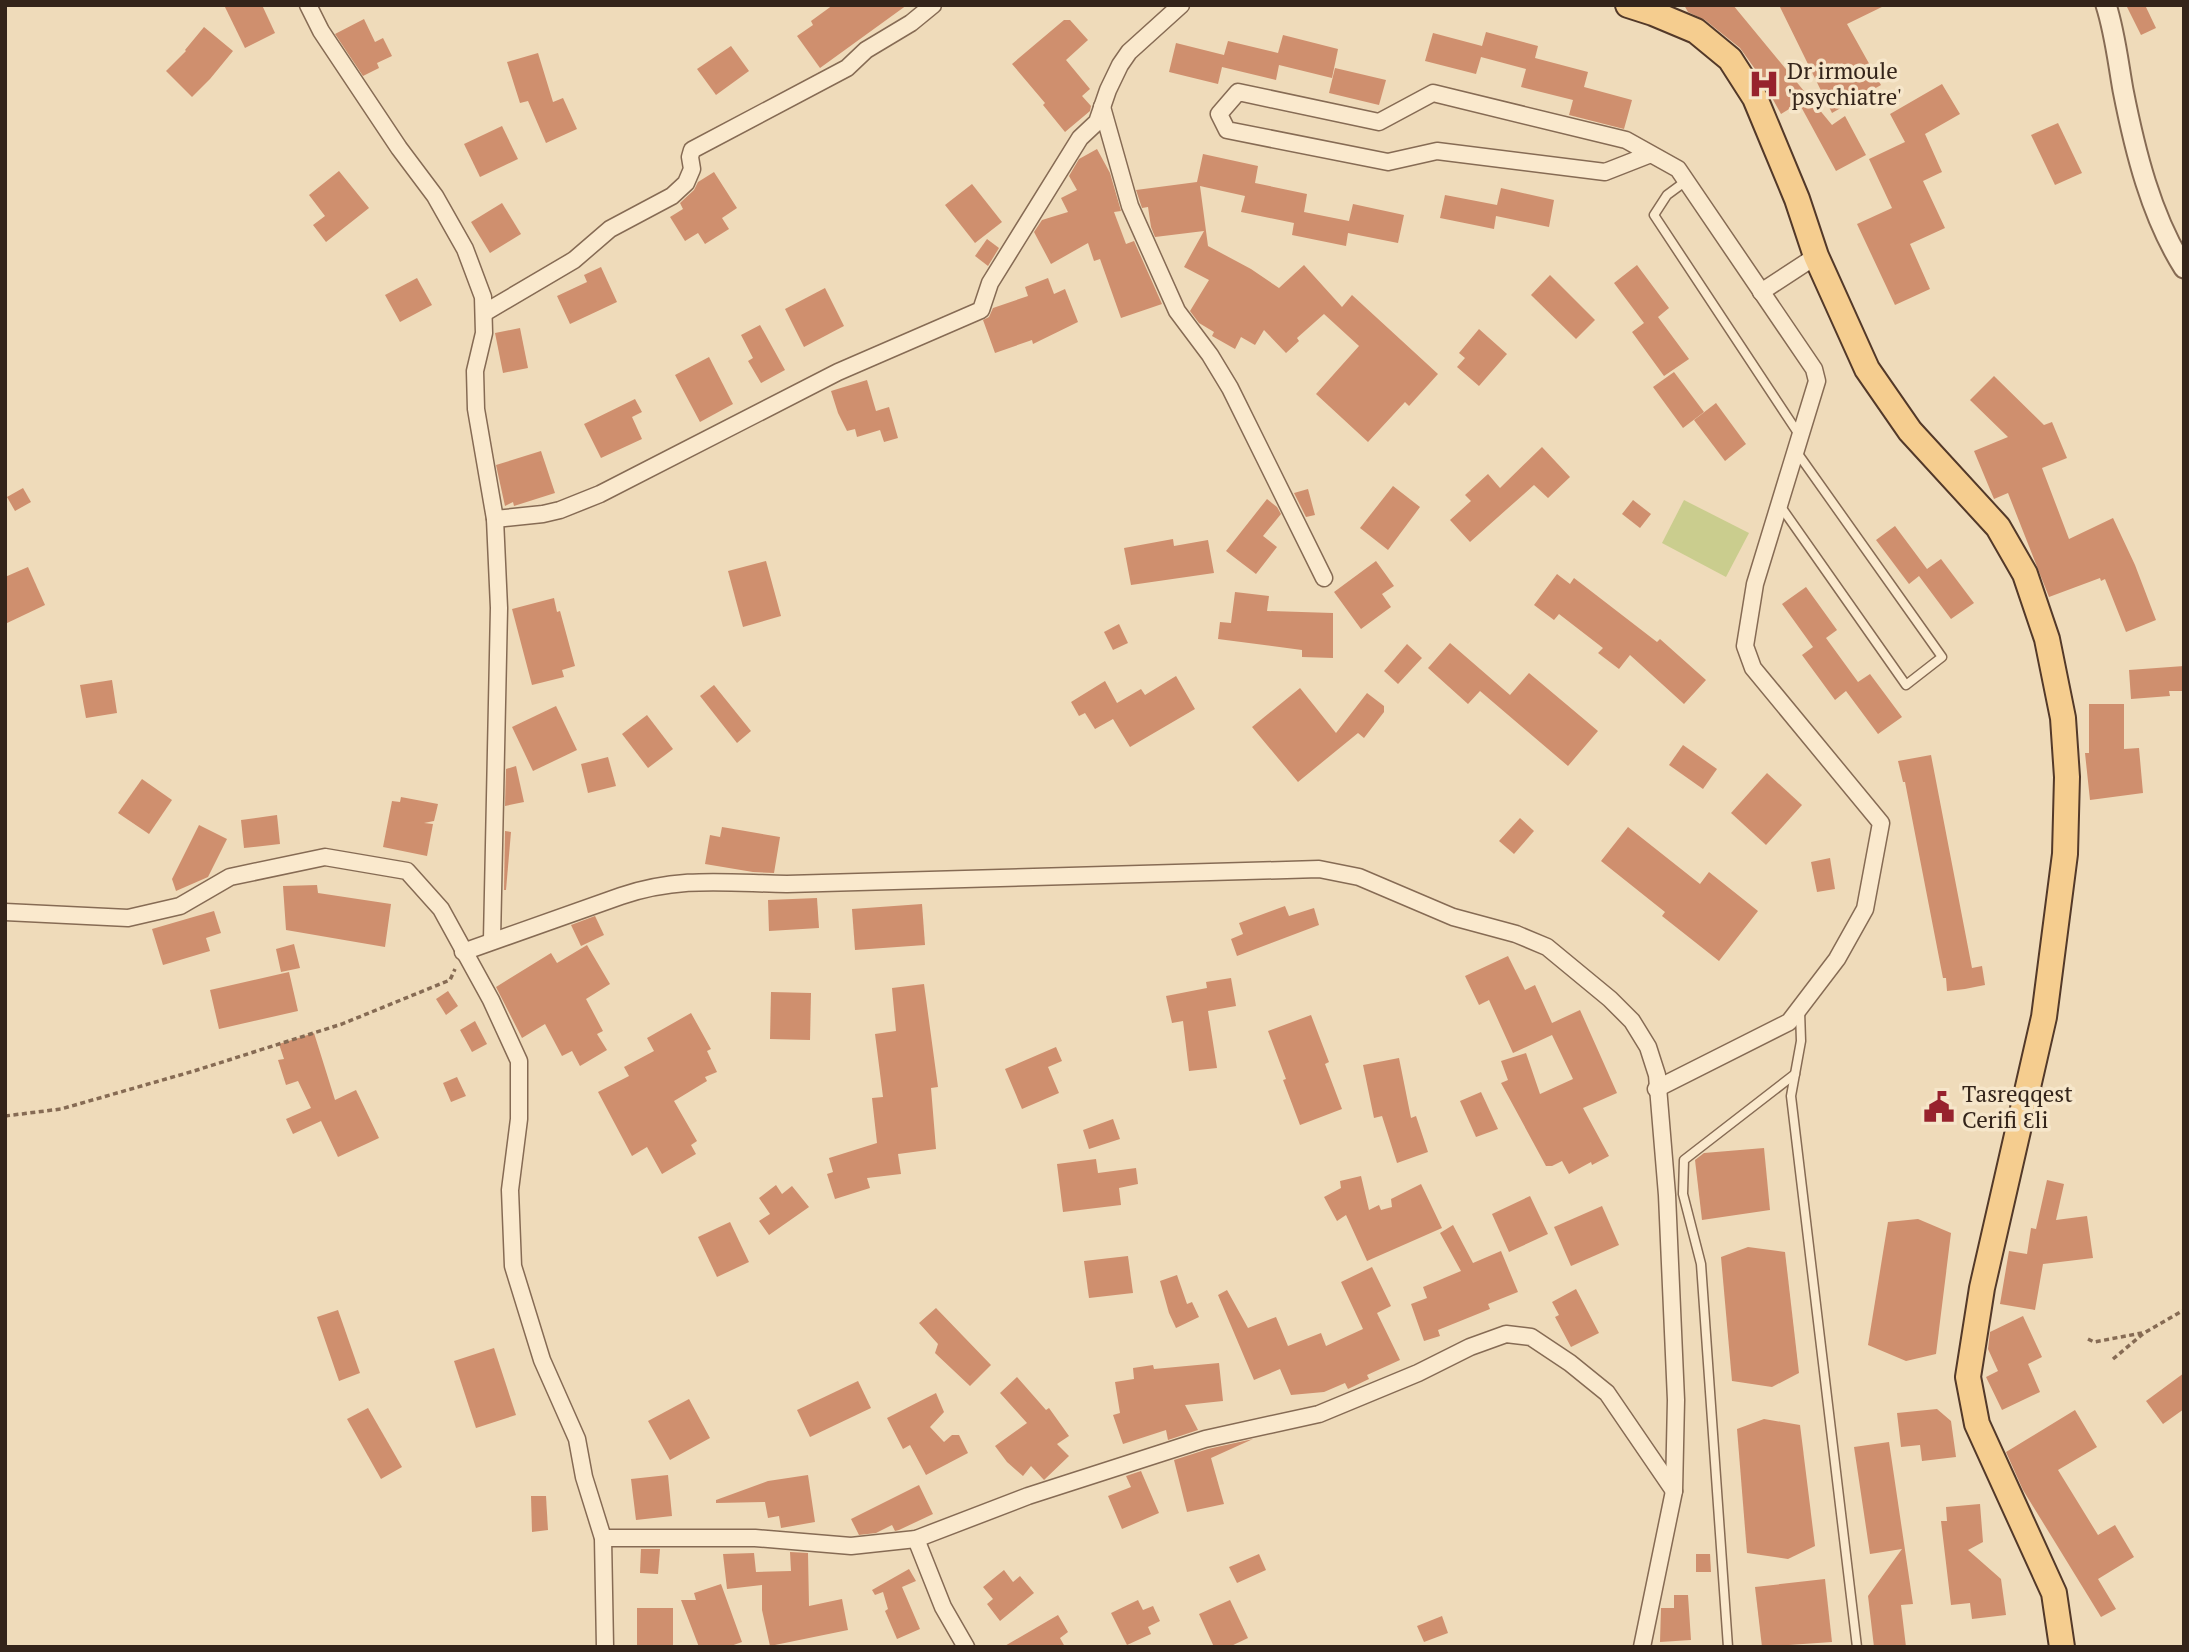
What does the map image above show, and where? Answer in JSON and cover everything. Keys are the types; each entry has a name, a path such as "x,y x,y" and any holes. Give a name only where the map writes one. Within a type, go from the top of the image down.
{"main road":[{"path":"1628,5 1696,31 1730,59 1755,98 1797,199 1815,256 1867,369 1910,431 1998,527 2025,574 2047,639 2063,718 2067,777 2065,854 2044,1017 1982,1288 1968,1377 1977,1424 2054,1593 2062,1647"}],"street":[{"path":"308,5 321,31 399,148 435,196 465,249 483,297 484,333 475,371 476,409 495,519 499,608 492,940"},
{"path":"484,313 574,260 610,229 672,196 686,183 692,169 692,150 847,68 866,50 911,23 933,5"},
{"path":"495,519 551,512 600,494 838,372 981,310 989,283 1080,138 1097,121 1120,65 1129,52 1181,5"},
{"path":"2106,5 2134,138 2147,184 2161,225 2184,268"},
{"path":"1651,154 1605,172 1437,151 1388,162 1227,130 1219,114 1238,92 1379,122 1433,93 1626,140 1678,169 1814,369 1817,381 1755,584 1745,646 1753,668 1881,822 1865,909 1837,960 1788,1021 1657,1089"},
{"path":"1102,107 1130,206 1177,310 1230,388 1324,578"},
{"path":"1762,292 1815,256"},
{"path":"5,912 128,918 180,906 230,877 325,856 407,871 441,909 491,1000 519,1061 519,1119 510,1190 513,1266 542,1360 576,1438 584,1477 603,1538 606,1647"},
{"path":"463,951 645,888 672,883 710,880 787,884 1319,869 1359,877 1453,917 1516,933 1547,947 1610,999 1632,1021 1648,1048 1657,1075 1667,1195 1676,1400 1674,1491 1642,1647"},
{"path":"603,1538 755,1538 850,1546 916,1539 1028,1496 1205,1439 1319,1414 1418,1373 1470,1347 1506,1334 1531,1337 1570,1363 1607,1393 1674,1491"},
{"path":"916,1539 943,1607 966,1647"}],"lane":[{"path":"1686,181 1667,195 1654,215 1798,444 1942,657 1906,685 1779,504"},
{"path":"1800,1007 1801,1041 1791,1096 1857,1647"},
{"path":"1728,1647 1701,1264 1684,1194 1684,1160 1795,1074"}],"path":[{"path":"5,1116 61,1110 342,1024 450,980 463,951"},
{"path":"2113,1359 2144,1333 2184,1310"},
{"path":"2088,1339 2095,1342 2144,1333"}],"green space":[{"path":"1684,500 1749,533 1726,577 1662,543"}],"building":[{"path":"224,5 262,5 275,33 245,48"},
{"path":"833,5 907,5 820,68 797,36 813,25 811,21"},
{"path":"1684,5 1733,5 1832,125 1845,116 1866,155 1836,171 1799,103 1781,114 1760,76 1740,48 1705,20 1688,12"},
{"path":"1779,5 1886,5 1847,24 1881,85 1832,113"},
{"path":"2126,5 2145,5 2156,28 2141,35"},
{"path":"364,19 375,42 383,38 392,56 377,63 379,68 363,76 335,34"},
{"path":"1064,20 1070,20 1088,40 1066,60 1090,89 1082,96 1091,106 1090,111 1065,132 1012,64"},
{"path":"204,27 233,51 192,97 166,71"},
{"path":"1486,32 1538,46 1535,58 1588,72 1584,87 1632,100 1624,129 1569,115 1573,100 1521,87 1526,69 1481,57 1476,74 1425,61 1433,33 1482,46"},
{"path":"1283,35 1338,49 1332,78 1279,65 1276,80 1222,67 1218,84 1169,72 1176,43 1224,55 1228,41 1278,53"},
{"path":"731,46 749,71 716,95 697,69"},
{"path":"538,53 553,102 563,98 577,129 546,143 528,101 520,103 507,62"},
{"path":"1335,68 1386,80 1379,105 1329,93"},
{"path":"1942,84 1960,114 1925,134 1942,172 1923,181 1945,228 1910,244 1930,289 1895,305 1857,224 1892,208 1869,159 1905,142 1890,114"},
{"path":"2058,123 2082,173 2055,185 2031,135"},
{"path":"502,126 518,159 480,177 464,144"},
{"path":"1097,149 1110,173 1121,211 1114,212 1126,244 1134,241 1162,304 1121,318 1100,259 1094,261 1088,243 1051,264 1034,232 1042,220 1068,212 1061,198 1077,190 1069,176 1079,159"},
{"path":"1203,154 1258,166 1255,183 1307,194 1304,212 1349,221 1353,204 1404,215 1398,243 1348,233 1346,246 1292,235 1294,223 1241,212 1245,196 1200,186 1208,246 1279,288 1304,265 1342,307 1352,295 1438,374 1409,406 1405,402 1368,442 1316,394 1359,346 1324,314 1297,338 1299,341 1286,353 1264,330 1255,345 1241,337 1235,349 1212,336 1214,332 1199,323 1190,311 1209,280 1184,267 1204,231 1155,237 1148,207 1142,208 1136,190 1197,182"},
{"path":"339,171 369,208 326,242 313,225 325,216 309,195"},
{"path":"714,172 737,208 722,218 729,229 705,244 698,233 685,241 670,217 683,209 680,203 694,190 698,182"},
{"path":"972,184 1002,222 975,243 945,205"},
{"path":"1501,188 1554,200 1549,227 1496,216 1494,229 1440,218 1445,195 1497,205"},
{"path":"502,203 521,234 490,253 471,222"},
{"path":"987,239 999,248 988,266 975,256"},
{"path":"1637,265 1669,308 1658,317 1689,359 1664,376 1632,332 1644,323 1614,283"},
{"path":"601,267 617,302 570,324 557,296 587,282 584,275"},
{"path":"1550,275 1595,320 1576,339 1531,295"},
{"path":"417,278 432,305 400,322 385,295"},
{"path":"1048,278 1054,294 1065,289 1078,322 1033,344 1032,340 995,353 983,320 989,317 993,308 1028,296 1025,287"},
{"path":"825,288 844,326 804,347 785,309"},
{"path":"760,325 785,370 761,383 748,361 753,358 741,335"},
{"path":"520,328 528,368 503,373 495,333"},
{"path":"1479,329 1507,354 1479,386 1457,367 1465,358 1459,353"},
{"path":"709,357 733,404 700,422 675,375"},
{"path":"1674,372 1704,412 1683,428 1653,387"},
{"path":"1994,376 2044,425 2052,422 2067,458 2042,468 2069,539 2113,518 2156,620 2126,632 2105,579 2101,581 2100,578 2049,597 2008,493 1994,499 1974,451 2008,437 1970,400"},
{"path":"867,380 876,411 889,407 898,438 884,442 880,430 857,437 855,429 847,431 831,391"},
{"path":"635,399 642,412 632,417 642,439 601,458 584,424"},
{"path":"1716,403 1746,444 1725,461 1694,420"},
{"path":"1542,447 1570,477 1548,498 1534,485 1470,542 1450,520 1471,501 1465,495 1488,474 1500,488"},
{"path":"541,451 555,493 514,506 513,502 505,506 496,465"},
{"path":"1393,486 1420,507 1388,550 1360,528"},
{"path":"23,488 31,502 15,511 7,497"},
{"path":"1308,489 1315,515 1306,517 1294,493"},
{"path":"1267,499 1281,514 1263,536 1277,547 1256,574 1226,551"},
{"path":"1633,500 1651,514 1640,528 1622,514"},
{"path":"1895,526 1927,569 1941,559 1974,603 1951,619 1919,576 1909,584 1876,540"},
{"path":"1173,539 1174,546 1208,540 1214,573 1131,585 1124,548"},
{"path":"766,561 781,616 743,627 728,571"},
{"path":"1376,561 1394,586 1382,594 1391,607 1361,629 1334,592"},
{"path":"28,567 45,605 5,624 5,577"},
{"path":"1557,574 1570,584 1574,578 1657,642 1660,639 1706,680 1684,704 1630,655 1619,669 1598,653 1603,648 1559,614 1554,620 1534,605"},
{"path":"1806,587 1837,630 1826,638 1858,682 1870,674 1902,717 1878,734 1846,691 1835,700 1802,655 1813,647 1782,604"},
{"path":"1235,592 1269,596 1267,611 1333,613 1333,658 1302,657 1302,650 1218,639 1220,622 1231,623"},
{"path":"554,598 575,666 562,670 564,677 532,685 512,609"},
{"path":"1119,624 1128,643 1113,650 1104,632"},
{"path":"1450,643 1510,695 1529,673 1598,731 1568,766 1480,691 1468,704 1428,668"},
{"path":"1407,644 1422,658 1398,684 1384,671"},
{"path":"2184,666 2184,691 2169,691 2170,696 2131,699 2129,670"},
{"path":"1176,676 1195,709 1130,747 1113,719 1095,729 1085,713 1079,716 1071,702 1105,681 1117,703 1141,689 1145,695"},
{"path":"112,680 117,713 86,718 80,685"},
{"path":"714,685 751,731 737,743 700,696"},
{"path":"1300,688 1336,733 1367,693 1384,706 1384,712 1364,738 1358,733 1298,782 1252,727"},
{"path":"2089,704 2124,704 2124,749 2139,748 2143,793 2090,800 2085,753 2089,753"},
{"path":"556,706 577,750 533,771 512,727"},
{"path":"647,715 673,749 648,768 622,734"},
{"path":"1683,745 1717,769 1703,789 1669,765"},
{"path":"1931,755 1972,968 1982,966 1985,985 1947,991 1905,782 1898,761"},
{"path":"608,757 616,786 588,793 581,764"},
{"path":"516,766 524,802 505,806 506,769"},
{"path":"1767,773 1802,805 1766,845 1731,813"},
{"path":"142,779 172,800 149,834 118,813"},
{"path":"401,797 438,804 434,821 424,823 433,824 427,856 383,847 392,801 400,802"},
{"path":"277,815 280,844 244,848 241,820"},
{"path":"1520,818 1534,831 1514,854 1499,841"},
{"path":"199,825 227,839 208,877 176,891 172,879"},
{"path":"722,827 780,837 774,873 705,864 710,835 720,837"},
{"path":"1628,827 1700,884 1709,872 1758,911 1719,961 1662,916 1665,912 1601,861"},
{"path":"505,831 511,832 504,890"},
{"path":"1830,858 1835,889 1817,892 1811,862"},
{"path":"317,885 318,893 391,904 385,947 286,930 283,886"},
{"path":"817,898 819,928 769,931 768,900"},
{"path":"922,904 925,945 855,950 852,909"},
{"path":"1285,906 1289,916 1314,908 1319,925 1237,956 1231,939 1243,934 1239,923"},
{"path":"214,911 221,933 206,938 210,951 163,965 152,929"},
{"path":"595,916 604,935 581,946 571,925"},
{"path":"294,944 300,968 281,972 276,949"},
{"path":"587,945 610,984 586,999 603,1031 597,1034 607,1050 580,1066 572,1051 562,1056 545,1024 522,1038 496,987 551,953 557,963"},
{"path":"1508,956 1525,990 1535,985 1552,1023 1580,1010 1617,1093 1583,1108 1609,1156 1569,1174 1562,1161 1546,1166 1501,1083 1508,1080 1501,1061 1526,1053 1540,1094 1573,1079 1552,1035 1513,1053 1489,1000 1479,1005 1465,976"},
{"path":"289,972 298,1011 219,1029 210,990"},
{"path":"1231,978 1236,1006 1208,1011 1217,1068 1189,1071 1183,1021 1172,1023 1166,996 1207,988 1206,982"},
{"path":"924,984 938,1087 931,1088 936,1149 898,1154 901,1174 867,1178 870,1188 835,1199 827,1174 833,1172 829,1158 877,1143 872,1098 883,1097 875,1034 896,1031 892,988"},
{"path":"448,991 458,1006 446,1015 436,999"},
{"path":"771,992 811,993 810,1040 770,1039"},
{"path":"691,1013 711,1049 707,1051 717,1072 705,1077 707,1081 674,1101 697,1141 691,1145 696,1154 662,1174 647,1147 632,1156 598,1092 629,1076 624,1067 654,1051 647,1038"},
{"path":"1311,1015 1329,1062 1325,1064 1342,1109 1300,1125 1268,1031"},
{"path":"475,1021 487,1044 472,1052 460,1030"},
{"path":"314,1033 335,1100 356,1090 379,1138 338,1157 321,1121 293,1134 286,1119 311,1108 298,1081 286,1085 278,1060 284,1059 279,1044"},
{"path":"1056,1047 1062,1061 1048,1067 1059,1093 1022,1109 1005,1069"},
{"path":"1399,1058 1411,1118 1416,1116 1428,1152 1397,1163 1382,1116 1374,1118 1363,1065"},
{"path":"457,1077 466,1096 451,1102 443,1083"},
{"path":"1481,1092 1498,1129 1476,1137 1460,1101"},
{"path":"1113,1119 1120,1139 1089,1149 1083,1130"},
{"path":"1764,1148 1770,1210 1702,1220 1695,1160 1704,1153"},
{"path":"1096,1159 1098,1173 1136,1168 1138,1184 1119,1188 1121,1205 1063,1212 1057,1164"},
{"path":"1361,1176 1369,1210 1379,1205 1381,1210 1392,1207 1391,1199 1421,1184 1442,1228 1367,1261 1346,1215 1337,1221 1324,1197 1341,1188 1340,1181"},
{"path":"2047,1180 2064,1184 2056,1220 2087,1216 2093,1258 2043,1264 2035,1310 2000,1304 2009,1251 2027,1254 2031,1228 2036,1229"},
{"path":"776,1185 782,1194 792,1186 809,1207 769,1235 759,1221 770,1214 759,1198"},
{"path":"1530,1196 1548,1234 1509,1252 1492,1214"},
{"path":"1602,1206 1619,1245 1571,1266 1554,1227"},
{"path":"1918,1219 1951,1233 1936,1354 1906,1361 1868,1345 1888,1222"},
{"path":"730,1222 749,1262 717,1277 698,1237"},
{"path":"1453,1225 1473,1263 1501,1251 1518,1292 1488,1304 1490,1309 1438,1330 1440,1336 1424,1341 1411,1304 1427,1298 1423,1287 1461,1271 1440,1233"},
{"path":"1748,1247 1785,1252 1799,1373 1772,1387 1732,1381 1721,1257"},
{"path":"1128,1256 1133,1293 1089,1298 1084,1261"},
{"path":"1372,1267 1391,1306 1377,1313 1400,1360 1367,1375 1369,1379 1348,1389 1345,1383 1324,1392 1291,1395 1280,1369 1254,1380 1218,1295 1227,1290 1248,1328 1276,1317 1288,1346 1321,1333 1326,1346 1363,1329 1341,1282"},
{"path":"1177,1275 1187,1304 1192,1302 1199,1317 1176,1328 1160,1281"},
{"path":"1576,1289 1599,1333 1571,1347 1555,1317 1559,1315 1552,1302"},
{"path":"936,1308 991,1365 970,1386 935,1353 938,1344 919,1323"},
{"path":"338,1310 360,1373 339,1381 317,1317"},
{"path":"2023,1316 2042,1357 2028,1364 2040,1392 2002,1410 1986,1377 1998,1371 1988,1349 1990,1332"},
{"path":"494,1348 516,1415 476,1428 454,1361"},
{"path":"1219,1363 1223,1401 1185,1405 1198,1430 1168,1440 1166,1430 1123,1444 1113,1415 1120,1413 1115,1382 1134,1379 1133,1368 1153,1365 1154,1369"},
{"path":"2184,1373 2184,1409 2163,1424 2146,1401"},
{"path":"1017,1377 1046,1410 1049,1408 1069,1436 1057,1444 1069,1456 1044,1480 1031,1466 1023,1476 1007,1462 995,1446 1027,1423 1000,1393"},
{"path":"858,1381 871,1408 810,1437 797,1410"},
{"path":"936,1393 944,1412 930,1427 944,1442 952,1435 959,1435 968,1453 926,1475 910,1445 903,1449 887,1418"},
{"path":"689,1399 710,1438 670,1460 648,1421"},
{"path":"368,1408 402,1467 381,1479 347,1419"},
{"path":"1937,1409 1951,1421 1956,1457 1922,1461 1920,1445 1901,1447 1897,1413"},
{"path":"2075,1410 2097,1447 2058,1470 2098,1535 2115,1525 2134,1557 2098,1579 2116,1609 2101,1617 2023,1490 2006,1452"},
{"path":"1764,1419 1800,1425 1815,1546 1788,1559 1747,1553 1737,1429"},
{"path":"1253,1439 1211,1458 1224,1504 1187,1512 1174,1460"},
{"path":"1889,1442 1913,1604 1901,1605 1906,1647 1874,1647 1868,1596 1902,1549 1870,1554 1854,1447"},
{"path":"1141,1471 1159,1513 1122,1529 1108,1496 1131,1487 1126,1476"},
{"path":"668,1475 672,1516 636,1520 631,1479"},
{"path":"808,1475 815,1522 781,1528 779,1516 768,1518 765,1502 716,1503 716,1500 768,1481"},
{"path":"919,1485 933,1514 899,1530 895,1531 892,1525 876,1533 859,1535 851,1519"},
{"path":"531,1496 546,1496 548,1530 532,1532"},
{"path":"1980,1504 1983,1542 1968,1550 2001,1579 2006,1615 1972,1619 1970,1603 1951,1605 1941,1521 1947,1521 1946,1507"},
{"path":"641,1549 660,1549 658,1574 640,1573"},
{"path":"790,1552 808,1553 809,1606 842,1599 848,1630 770,1646 762,1610 762,1585 727,1589 723,1554 754,1553 756,1572 791,1571"},
{"path":"1259,1554 1266,1570 1237,1583 1229,1567"},
{"path":"1696,1554 1710,1554 1711,1572 1696,1572"},
{"path":"909,1569 916,1581 902,1587 920,1629 897,1639 885,1611 888,1609 883,1592 875,1595 872,1590"},
{"path":"1004,1570 1013,1582 1020,1576 1034,1593 1000,1621 987,1604 993,1599 983,1587"},
{"path":"1825,1579 1832,1642 1762,1647 1755,1587"},
{"path":"721,1584 742,1642 728,1647 699,1647 681,1600 696,1600 694,1593"},
{"path":"1674,1595 1688,1595 1691,1640 1660,1642 1661,1608 1674,1608"},
{"path":"1138,1600 1143,1610 1153,1606 1160,1621 1148,1627 1151,1634 1127,1645 1111,1613"},
{"path":"1230,1600 1248,1638 1229,1647 1214,1647 1199,1614"},
{"path":"637,1608 673,1608 673,1647 637,1647"},
{"path":"1058,1615 1068,1632 1060,1638 1065,1647 1003,1647"},
{"path":"1442,1616 1448,1633 1424,1642 1417,1626"}],"place":[{"name":"Dr irmoule 'psychiatre'","path":"1764,84"},
{"name":"Tasreqqest Cerifi Ɛli","path":"1939,1107"}]}
